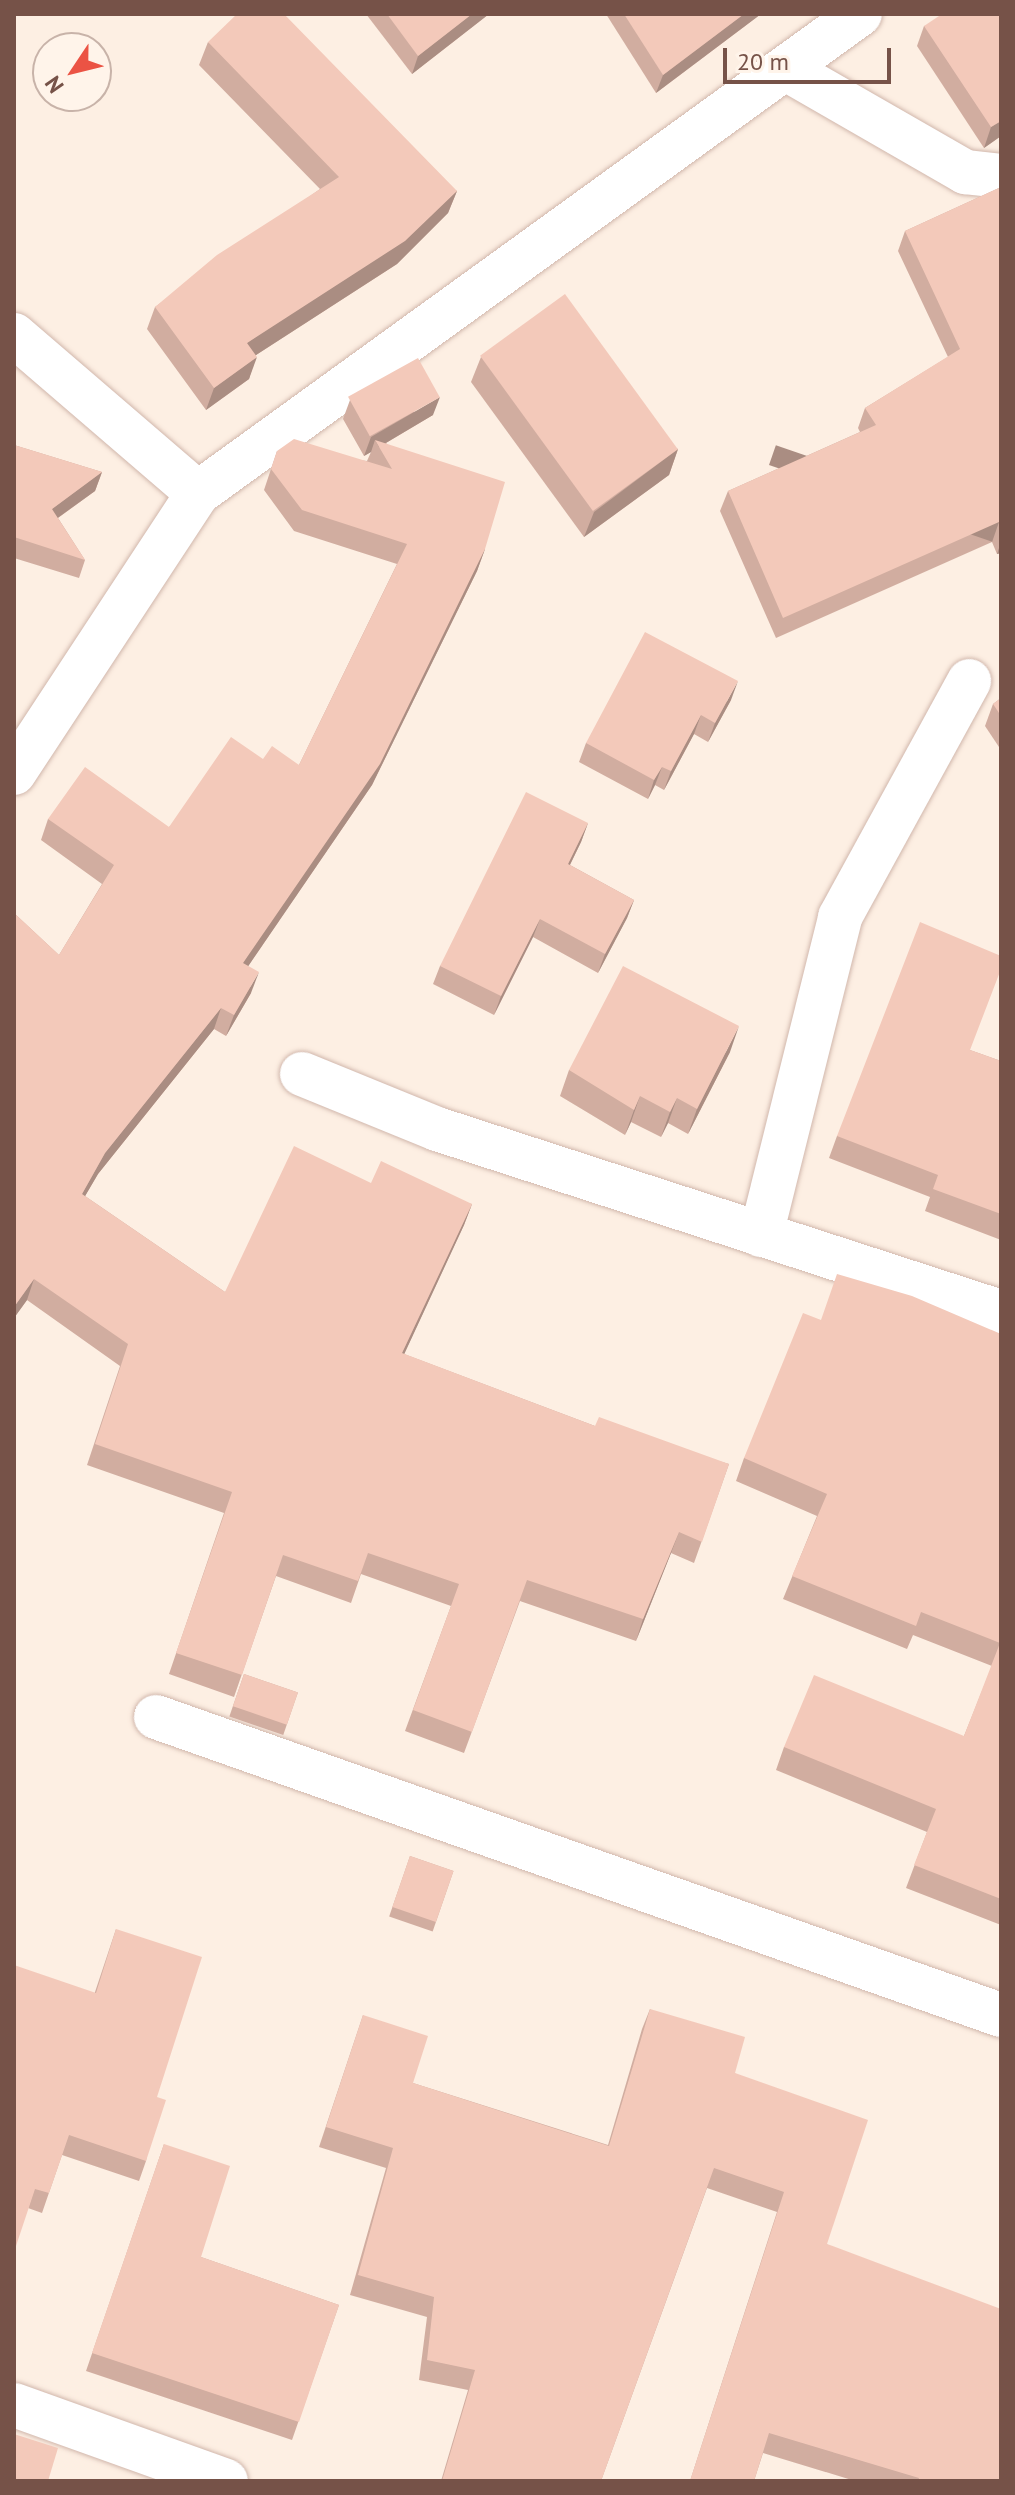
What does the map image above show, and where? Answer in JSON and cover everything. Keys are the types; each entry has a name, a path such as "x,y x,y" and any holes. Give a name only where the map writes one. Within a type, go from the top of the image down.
{"street":[{"path":"14,773 198,493 860,14"},
{"path":"786,69 965,172 1001,176"},
{"path":"14,335 198,493"},
{"path":"761,1235 840,917 969,681"},
{"path":"302,1074 437,1129 1001,1312"},
{"path":"156,1717 1001,2015"},
{"path":"14,2405 226,2481"}],"building":[{"path":"237,14 284,14 457,191 405,241 247,343 257,357 214,388 155,307 217,255 339,177 208,42"},
{"path":"387,14 472,14 418,56"},
{"path":"624,14 744,14 663,75"},
{"path":"942,14 1001,14 1001,121 991,127 924,26"},
{"path":"1001,187 1001,527 999,522 783,618 728,491 876,425 865,408 960,349 905,231"},
{"path":"565,294 678,449 593,511 480,356"},
{"path":"418,358 440,397 370,436 348,397"},
{"path":"294,439 392,469 375,440 505,482 485,549 380,764 243,963 259,972 234,1015 221,1008 105,1153 82,1194 225,1292 294,1146 371,1183 381,1161 472,1204 402,1353 595,1426 599,1417 729,1464 702,1542 679,1532 643,1619 527,1580 472,1732 413,1710 459,1584 368,1553 358,1581 283,1555 242,1675 176,1653 232,1492 95,1444 128,1344 34,1279 14,1307 14,913 59,955 114,865 48,819 85,767 169,827 231,737 263,759 272,746 299,765 407,544 302,510 271,469 277,451"},
{"path":"14,445 102,472 52,509 85,560 14,537"},
{"path":"645,632 738,681 715,723 701,715 671,771 662,767 654,780 586,743"},
{"path":"1001,698 1001,716 993,704"},
{"path":"526,792 588,823 568,864 634,900 605,954 540,919 501,996 440,966"},
{"path":"920,922 1001,956 1001,969 970,1050 1001,1061 1001,1214 933,1189 938,1175 837,1136"},
{"path":"623,966 739,1026 697,1109 677,1098 670,1112 640,1096 634,1110 569,1070"},
{"path":"837,1274 912,1296 1001,1334 1001,1899 914,1865 936,1809 784,1747 814,1675 964,1736 1000,1643 921,1612 916,1626 792,1576 827,1494 744,1458 803,1313 821,1320"},
{"path":"244,1674 298,1693 287,1725 233,1706"},
{"path":"410,1856 453,1871 436,1922 392,1907"},
{"path":"116,1929 202,1957 157,2097 166,2100 146,2161 69,2135 49,2193 35,2189 14,2252 14,1965 96,1993"},
{"path":"650,2009 745,2037 735,2073 868,2120 827,2244 1001,2309 1001,2481 918,2481 919,2478 769,2433 754,2481 690,2481 784,2192 714,2168 601,2481 442,2481 475,2370 427,2360 434,2297 358,2275 393,2148 326,2127 363,2015 428,2036 413,2083 609,2146"},
{"path":"164,2144 230,2166 201,2257 339,2305 299,2422 92,2353"},
{"path":"14,2434 58,2448 48,2481 14,2481"}]}
